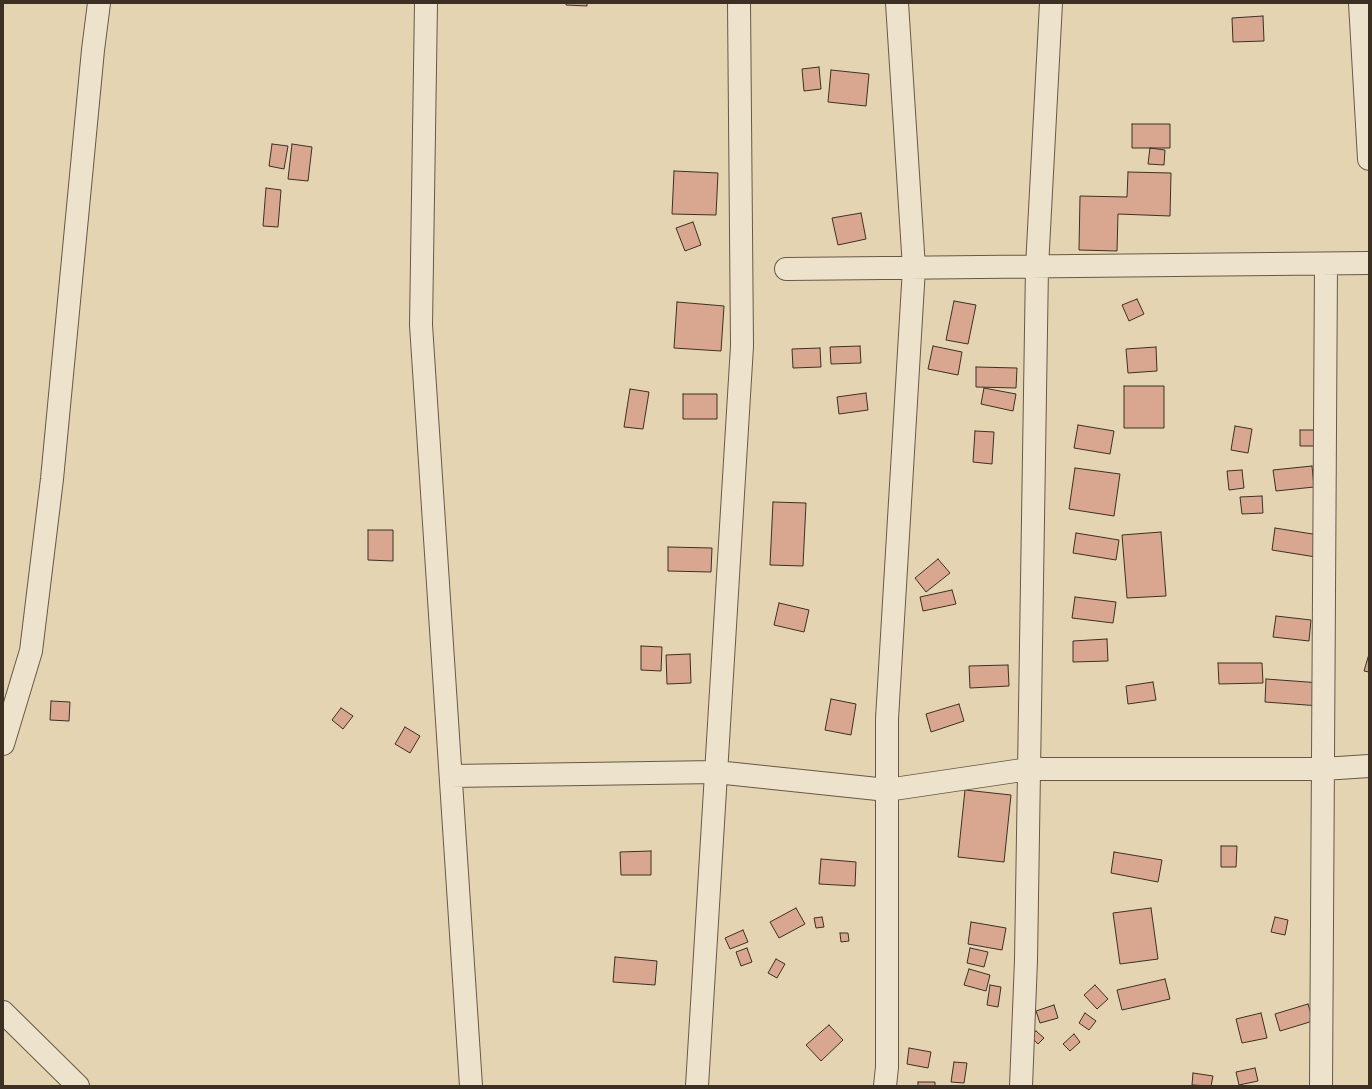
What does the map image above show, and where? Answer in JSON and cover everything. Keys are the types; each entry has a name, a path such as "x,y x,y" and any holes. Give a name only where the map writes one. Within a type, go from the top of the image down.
{"street":[{"path":"3,744 31,651 52,479 92,58 99,3"},
{"path":"426,3 421,325 471,1086"},
{"path":"697,1086 742,346 738,3"},
{"path":"885,1086 887,1051 888,711 914,268 896,3"},
{"path":"1021,1086 1026,960 1036,267 1051,3"},
{"path":"1360,3 1369,159"},
{"path":"786,269 1369,263"},
{"path":"1321,1086 1326,264"},
{"path":"451,776 716,772 887,790 1029,769 1323,769 1369,766"},
{"path":"3,1012 78,1086"}],"building":[{"path":"566,3 587,3 587,6 566,5"},
{"path":"1263,16 1264,41 1233,42 1232,18"},
{"path":"819,67 821,89 804,91 802,69"},
{"path":"831,70 869,74 866,106 828,102"},
{"path":"1132,124 1170,124 1170,148 1132,148"},
{"path":"272,144 288,146 284,169 269,166"},
{"path":"292,144 312,147 308,181 288,179"},
{"path":"1150,148 1165,150 1164,165 1148,164"},
{"path":"674,171 718,173 716,215 672,214"},
{"path":"1128,172 1171,173 1170,216 1118,214 1117,251 1079,250 1080,196 1127,197"},
{"path":"266,188 281,190 278,227 263,226"},
{"path":"861,213 866,239 838,245 832,218"},
{"path":"693,222 701,245 685,251 676,228"},
{"path":"1137,299 1144,314 1129,321 1122,305"},
{"path":"954,301 976,305 968,344 946,340"},
{"path":"677,302 724,306 721,351 674,348"},
{"path":"860,346 861,363 831,364 830,347"},
{"path":"933,346 962,352 958,375 928,369"},
{"path":"1156,347 1157,371 1128,373 1126,349"},
{"path":"820,348 821,367 793,368 792,349"},
{"path":"976,367 1017,368 1016,388 976,387"},
{"path":"1124,386 1164,386 1164,428 1124,428"},
{"path":"984,388 1016,394 1013,411 981,404"},
{"path":"630,389 649,392 643,429 624,427"},
{"path":"866,393 868,410 839,414 837,397"},
{"path":"683,394 717,394 717,419 683,419"},
{"path":"1078,425 1114,431 1110,454 1074,448"},
{"path":"1235,426 1252,429 1248,453 1231,450"},
{"path":"1300,430 1334,430 1334,446 1300,446"},
{"path":"975,431 994,432 992,464 973,462"},
{"path":"1312,466 1314,487 1276,491 1273,470"},
{"path":"1075,468 1120,474 1114,516 1069,509"},
{"path":"1242,470 1244,488 1229,490 1227,471"},
{"path":"1262,496 1263,513 1242,514 1240,497"},
{"path":"773,502 806,503 803,566 770,565"},
{"path":"1275,528 1325,536 1322,558 1272,550"},
{"path":"368,530 393,530 393,561 368,560"},
{"path":"1161,532 1166,596 1127,598 1122,535"},
{"path":"1076,533 1119,540 1116,560 1073,553"},
{"path":"668,547 712,548 711,572 668,571"},
{"path":"938,559 950,573 926,592 915,578"},
{"path":"952,590 956,604 923,611 920,597"},
{"path":"1075,597 1116,602 1113,623 1072,618"},
{"path":"779,603 809,610 804,632 774,625"},
{"path":"1276,616 1311,620 1309,641 1273,637"},
{"path":"1107,639 1108,661 1073,662 1073,641"},
{"path":"641,646 662,647 661,671 641,670"},
{"path":"690,654 691,683 667,684 666,655"},
{"path":"1369,654 1369,672 1364,671"},
{"path":"1218,663 1262,663 1263,683 1219,684"},
{"path":"1008,665 1009,686 970,688 969,666"},
{"path":"1266,679 1321,683 1320,706 1265,702"},
{"path":"1153,682 1156,700 1128,704 1126,686"},
{"path":"831,699 856,704 851,735 825,730"},
{"path":"51,701 70,702 69,721 50,720"},
{"path":"959,704 964,721 931,732 926,714"},
{"path":"341,708 353,716 343,729 332,720"},
{"path":"405,727 420,736 410,753 395,744"},
{"path":"965,790 1011,795 1004,862 958,857"},
{"path":"1221,846 1237,846 1236,867 1221,867"},
{"path":"651,851 651,875 621,875 620,852"},
{"path":"1114,852 1162,860 1158,882 1111,873"},
{"path":"821,859 856,862 855,886 819,884"},
{"path":"796,908 805,924 779,938 770,922"},
{"path":"1151,908 1158,959 1120,964 1113,913"},
{"path":"822,917 824,927 816,928 814,918"},
{"path":"1275,917 1288,920 1285,935 1271,932"},
{"path":"971,922 1006,928 1002,950 968,944"},
{"path":"743,930 748,942 730,949 725,938"},
{"path":"840,933 848,933 849,941 841,942"},
{"path":"747,948 752,962 741,966 736,952"},
{"path":"970,948 988,952 984,967 967,963"},
{"path":"615,957 657,961 655,985 613,982"},
{"path":"776,959 785,964 777,978 768,973"},
{"path":"969,969 990,975 986,991 964,985"},
{"path":"1165,979 1170,999 1122,1010 1117,990"},
{"path":"990,985 1001,987 998,1007 987,1005"},
{"path":"1095,985 1108,999 1097,1009 1084,995"},
{"path":"1308,1004 1313,1021 1280,1031 1275,1014"},
{"path":"1054,1005 1058,1018 1040,1023 1036,1011"},
{"path":"1085,1013 1096,1021 1089,1030 1079,1023"},
{"path":"1261,1013 1267,1038 1242,1043 1236,1019"},
{"path":"829,1025 843,1040 821,1061 806,1045"},
{"path":"1036,1031 1044,1038 1038,1044 1030,1036"},
{"path":"1074,1034 1080,1042 1070,1051 1063,1044"},
{"path":"909,1048 931,1052 928,1068 907,1064"},
{"path":"954,1062 967,1063 964,1083 951,1082"},
{"path":"1255,1068 1258,1081 1239,1085 1236,1072"},
{"path":"1193,1073 1213,1076 1211,1086 1192,1085"},
{"path":"918,1082 935,1082 935,1086 918,1086"}]}
